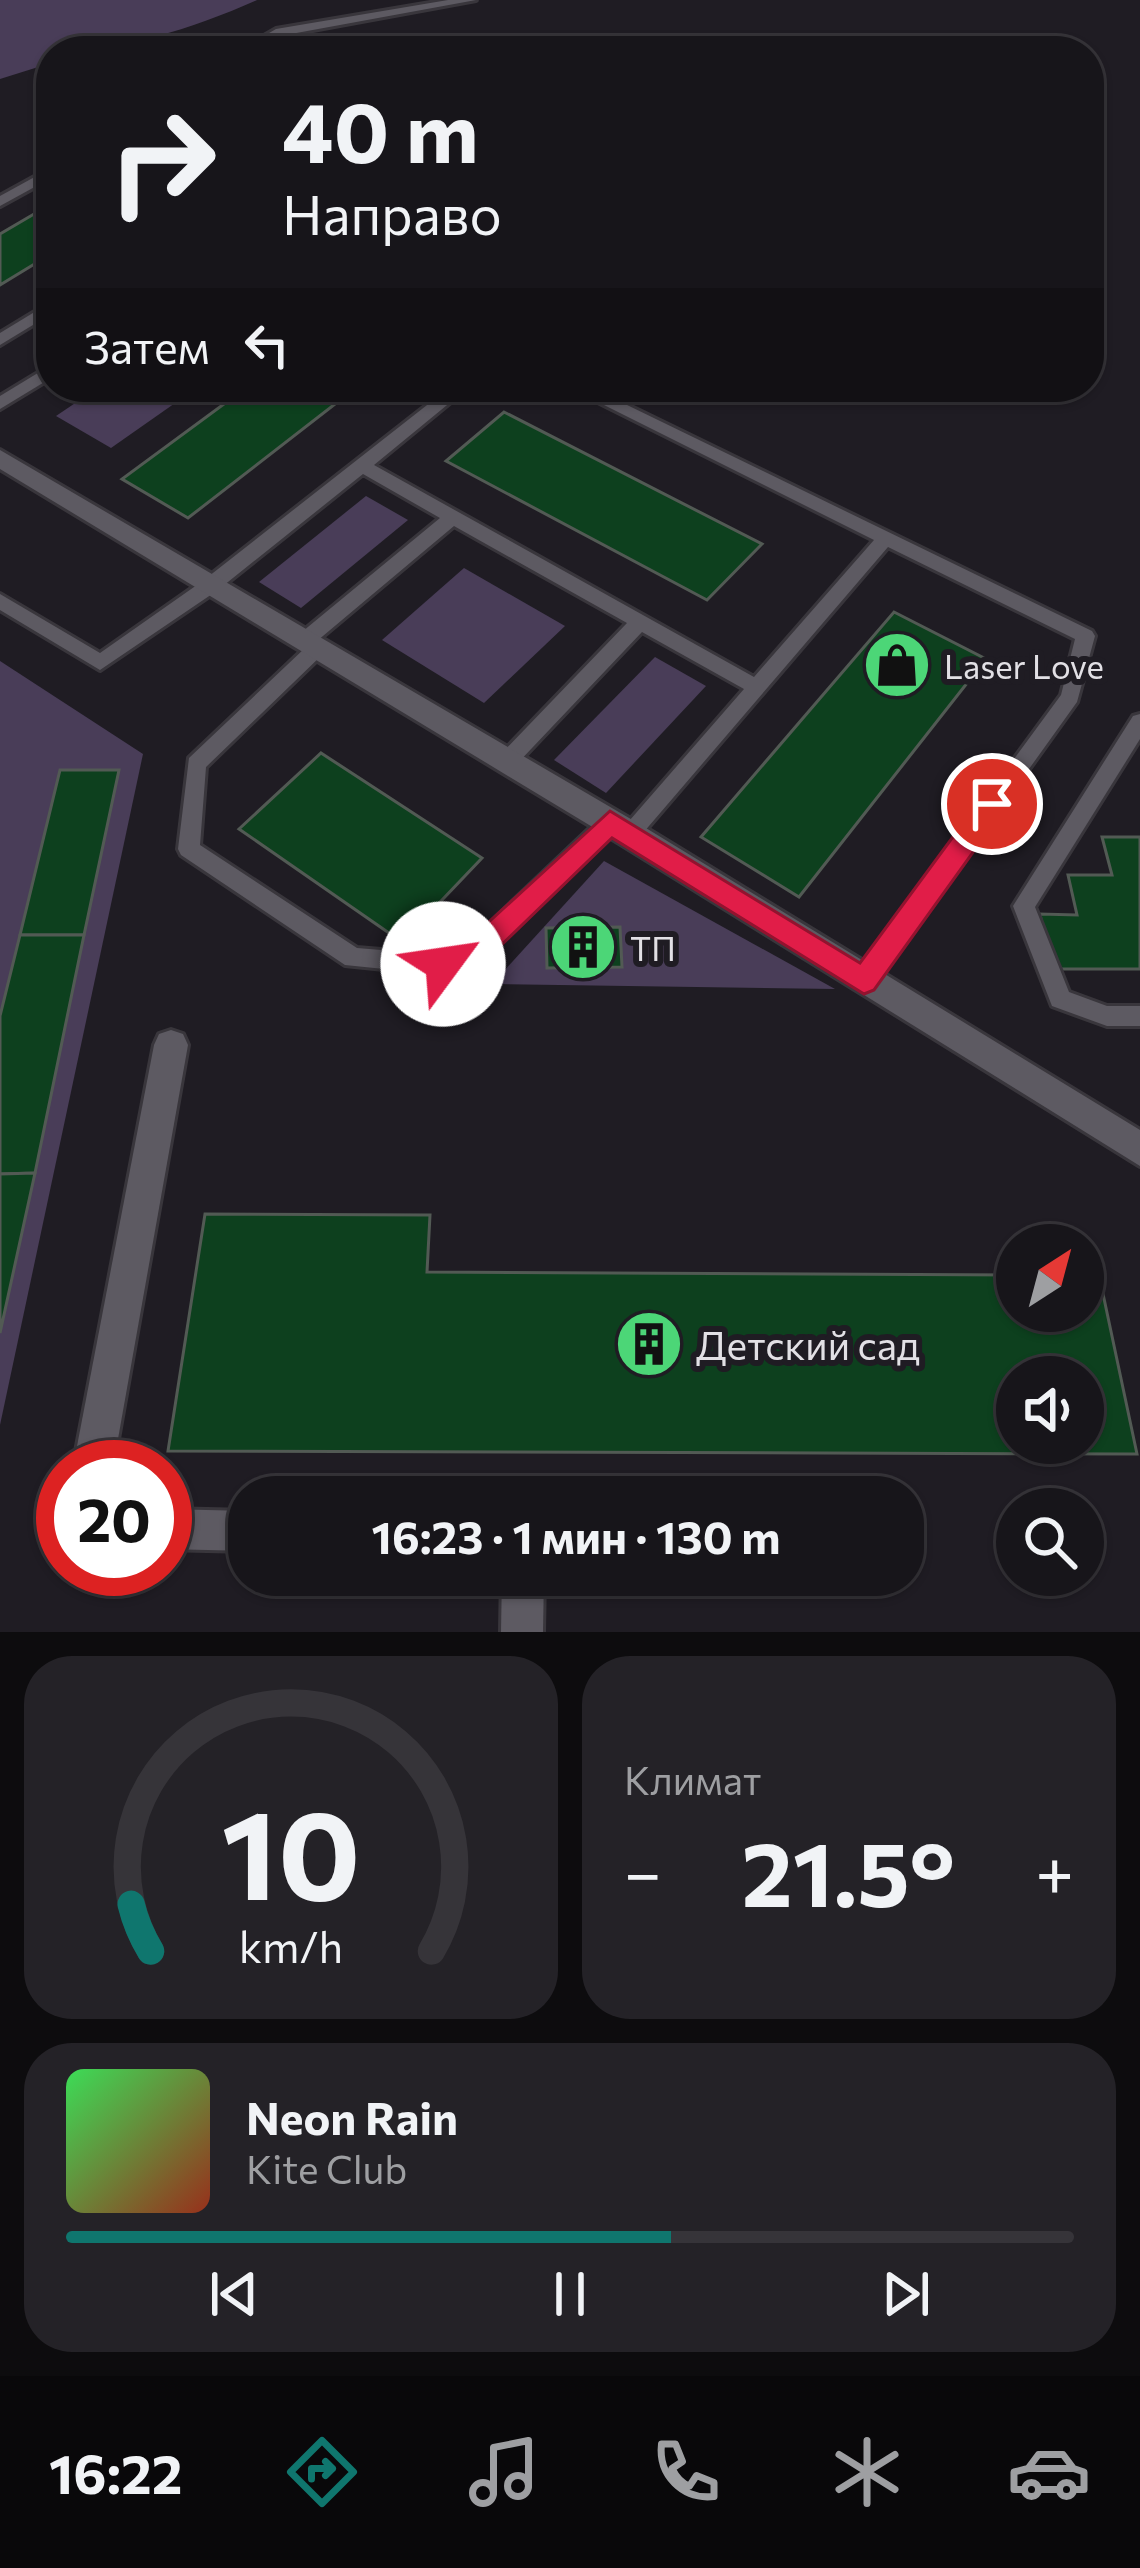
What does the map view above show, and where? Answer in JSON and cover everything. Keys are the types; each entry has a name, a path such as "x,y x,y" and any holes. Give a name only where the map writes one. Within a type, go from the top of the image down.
{"street":[{"path":"0,458 620,828 1140,1149"},
{"path":"98,1440 171,1046"},
{"path":"192,1530 228,1530"},
{"path":"522,1632 523,1596"}],"lane":[{"path":"271,36 470,0"},
{"path":"0,202 36,181"},
{"path":"0,340 36,317"},
{"path":"0,404 36,380"},
{"path":"0,601 100,663 211,585 442,402"},
{"path":"607,402 1085,636 1070,698 864,981"},
{"path":"362,466 758,688"},
{"path":"453,517 310,644 196,764 189,849 353,958 443,964 478,950 620,828 758,688 886,538"},
{"path":"507,761 640,622"},
{"path":"1140,722 1024,906 1060,999 1107,1016 1140,1016"}],"shaded area":[{"path":"0,0 257,0 156,36 36,36 36,68 0,79"},
{"path":"77,402 177,402 111,448 56,416"},
{"path":"366,496 408,520 301,608 259,582"},
{"path":"464,568 565,626 484,703 382,640"},
{"path":"655,657 706,686 606,793 554,760"},
{"path":"0,661 143,754 0,1425"},
{"path":"604,861 835,989 492,984"}],"building":[{"path":"36,213 36,263 0,285 0,234"},
{"path":"227,402 338,402 188,518 122,479"},
{"path":"504,412 762,544 707,600 446,461"},
{"path":"894,612 986,659 799,897 701,837"},
{"path":"321,753 482,858 402,942 239,829"},
{"path":"60,770 119,770 84,935 20,935"},
{"path":"1102,837 1140,837 1140,969 1051,969 1040,914 1077,915 1068,875 1112,875"},
{"name":"ТП","path":"620,927 622,967 547,968 546,928"},
{"path":"20,935 84,935 35,1173 0,1174 0,1016"},
{"path":"35,1173 0,1333 0,1174"},
{"name":"Детский сад","path":"205,1214 430,1215 427,1272 996,1275 996,1332 1104,1332 1104,1299 1137,1454 1104,1454 1104,1356 996,1356 996,1454 192,1451 192,1440 170,1440"}],"place":[{"name":"Laser Love","path":"897,665"},
{"name":"ТП","path":"583,947"},
{"name":"Детский сад","path":"649,1344"}],"route":[{"path":"443,964 478,950 610,822 864,981 992,804"}]}
